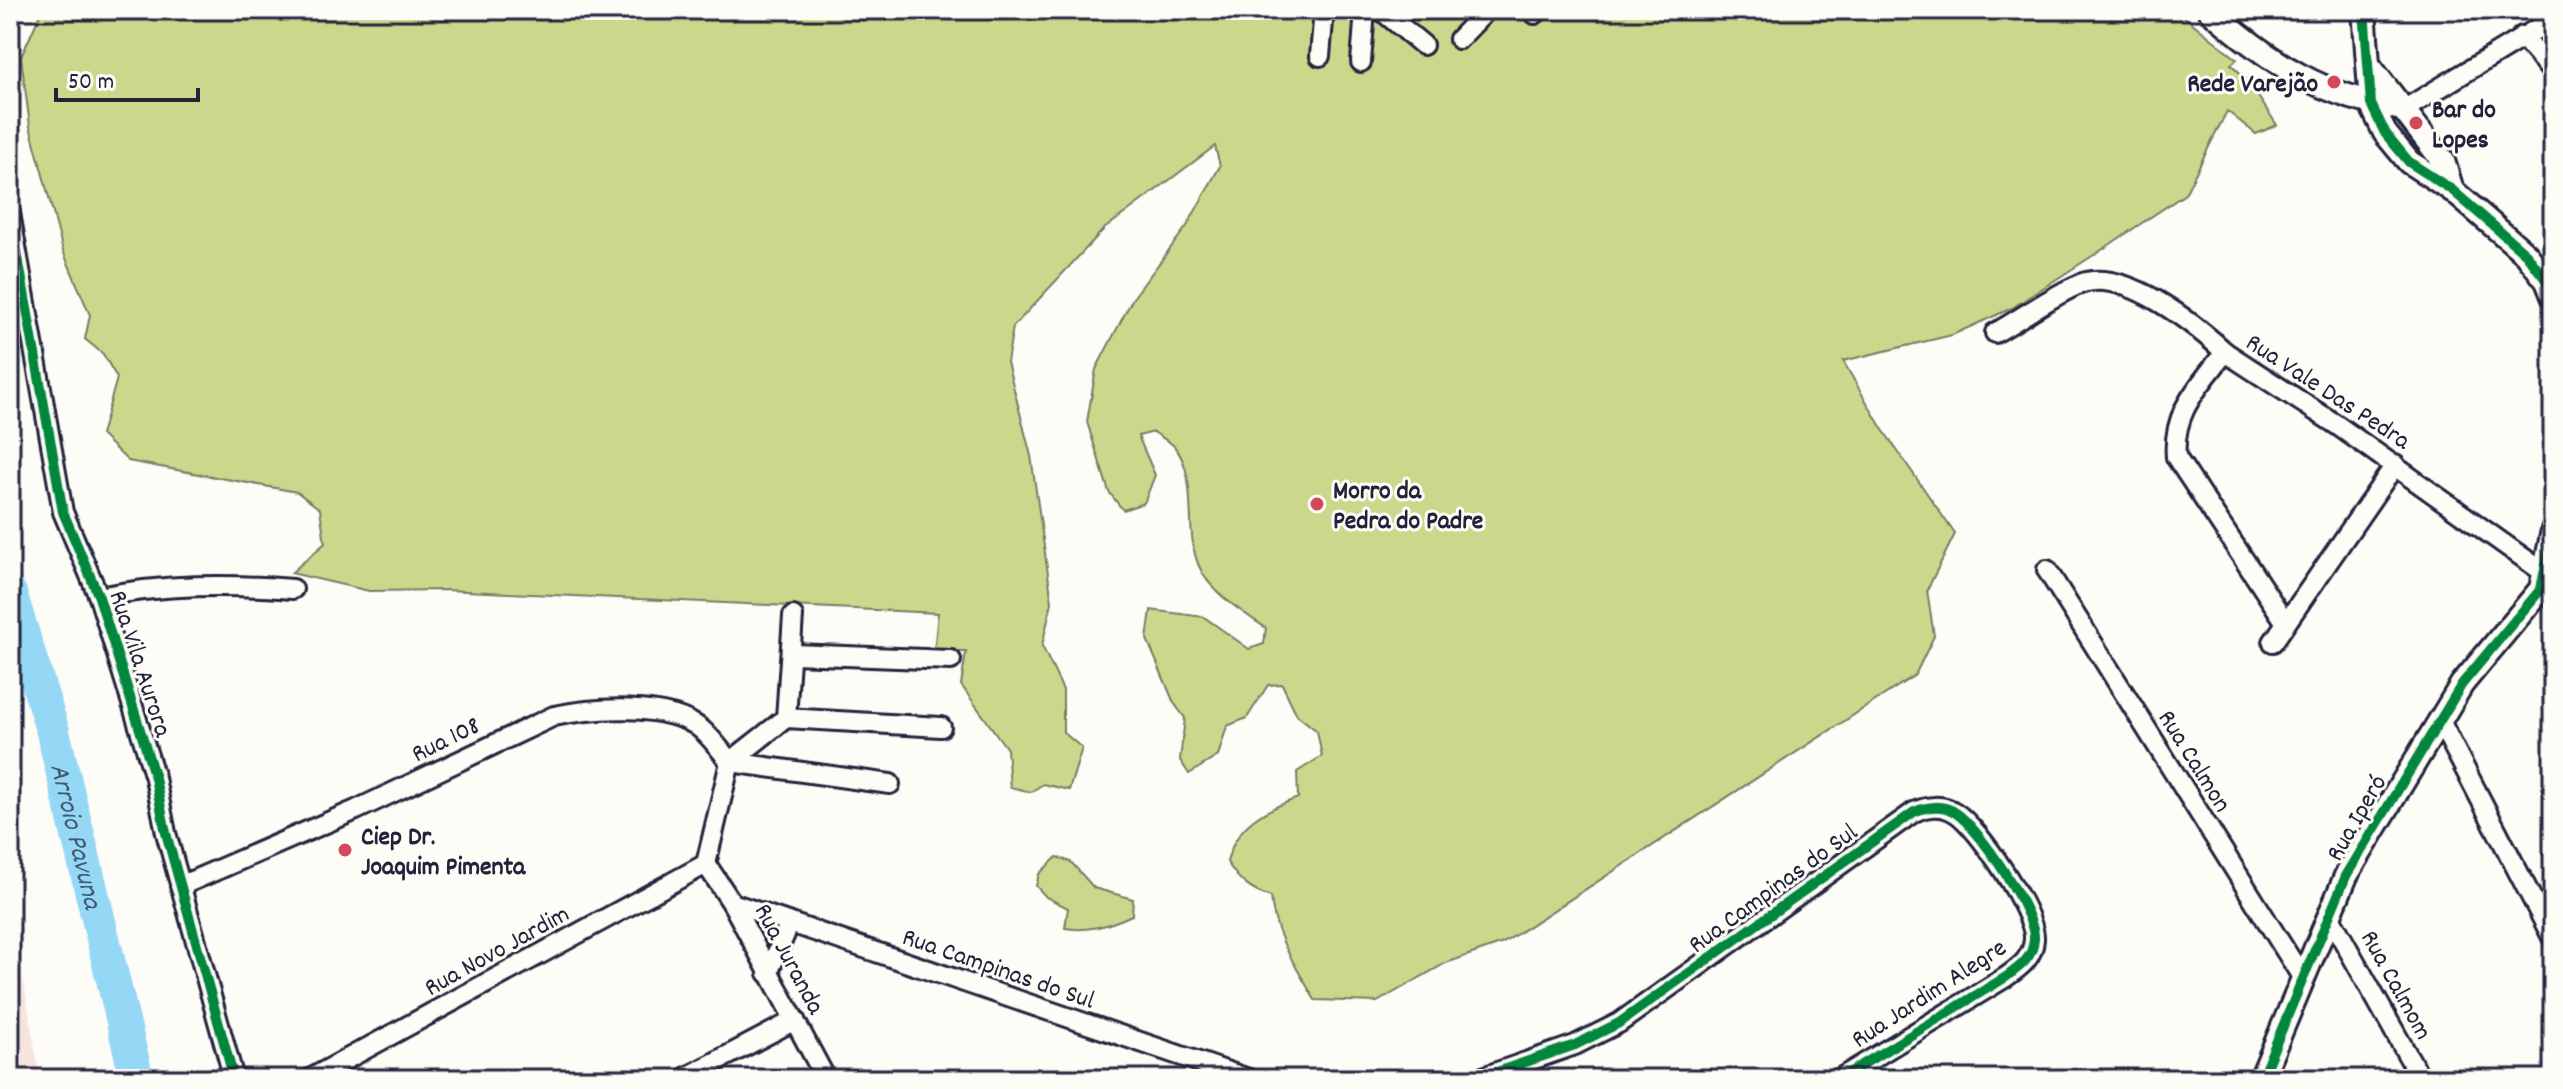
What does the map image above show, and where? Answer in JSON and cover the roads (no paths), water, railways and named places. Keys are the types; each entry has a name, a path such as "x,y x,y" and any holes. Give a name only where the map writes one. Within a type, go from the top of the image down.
{"street":[{"path":"1320,56 1324,10"},
{"path":"1361,62 1365,10"},
{"path":"1381,10 1423,45"},
{"path":"1459,39 1487,10"},
{"path":"2210,10 2264,57 2326,89 2371,104 2405,109 2553,19"},
{"path":"2364,10 2371,68 2371,104 2385,133 2409,162 2452,190 2526,254 2547,281 2553,296"},
{"path":"2522,36 2553,73"},
{"path":"2371,68 2443,161 2452,190"},
{"name":"Rua Vila Aurora","path":"10,213 63,512 99,597 155,778 180,886 234,1079"},
{"path":"1995,333 2081,284 2103,279 2134,288 2208,336 2225,352"},
{"name":"Rua Vale Das Pedra","path":"2286,623 2176,457 2174,433 2182,410 2225,352 2395,465 2546,574"},
{"path":"2273,642 2395,465"},
{"name":"Rua Iperó","path":"2261,1079 2346,876 2462,684 2531,603 2546,574 2552,539"},
{"name":"Rua Calmon","path":"2047,570 2302,977"},
{"path":"99,597 146,588 181,586 293,589"},
{"path":"786,718 793,654 793,616"},
{"path":"793,654 951,660"},
{"name":"Rua 108","path":"180,886 356,810 554,716 605,709 671,715 701,729 730,762"},
{"path":"706,864 730,762 786,718 941,727"},
{"path":"2439,719 2553,939"},
{"path":"730,762 890,784"},
{"name":"Rua Campinas do Sul","path":"1477,1079 1561,1051 1619,1023 1909,816 1928,807 1954,811 1971,827 2023,903 2033,925 2035,941"},
{"name":"Rua Juranda","path":"706,864 732,903 826,1079"},
{"name":"Rua Novo Jardim","path":"310,1079 706,864"},
{"name":"Rua Campinas do Sul","path":"732,903 1249,1079"},
{"name":"Rua Calmom","path":"2329,915 2421,1079"},
{"path":"768,973 790,923"},
{"name":"Rua Jardim Alegre","path":"1839,1079 2006,977 2028,959 2035,941"},
{"path":"683,1079 795,1020"}],"waterway":[{"name":"Arroio Pavuna","path":"10,593 53,732 137,1079"}],"place":[{"name":"Rede Varejão","path":"2334,82"},
{"name":"Bar do Lopes","path":"2416,123"},
{"name":"Morro da Pedra do Padre","path":"1317,504"},
{"name":"Ciep Dr. Joaquim Pimenta","path":"345,850"}]}
